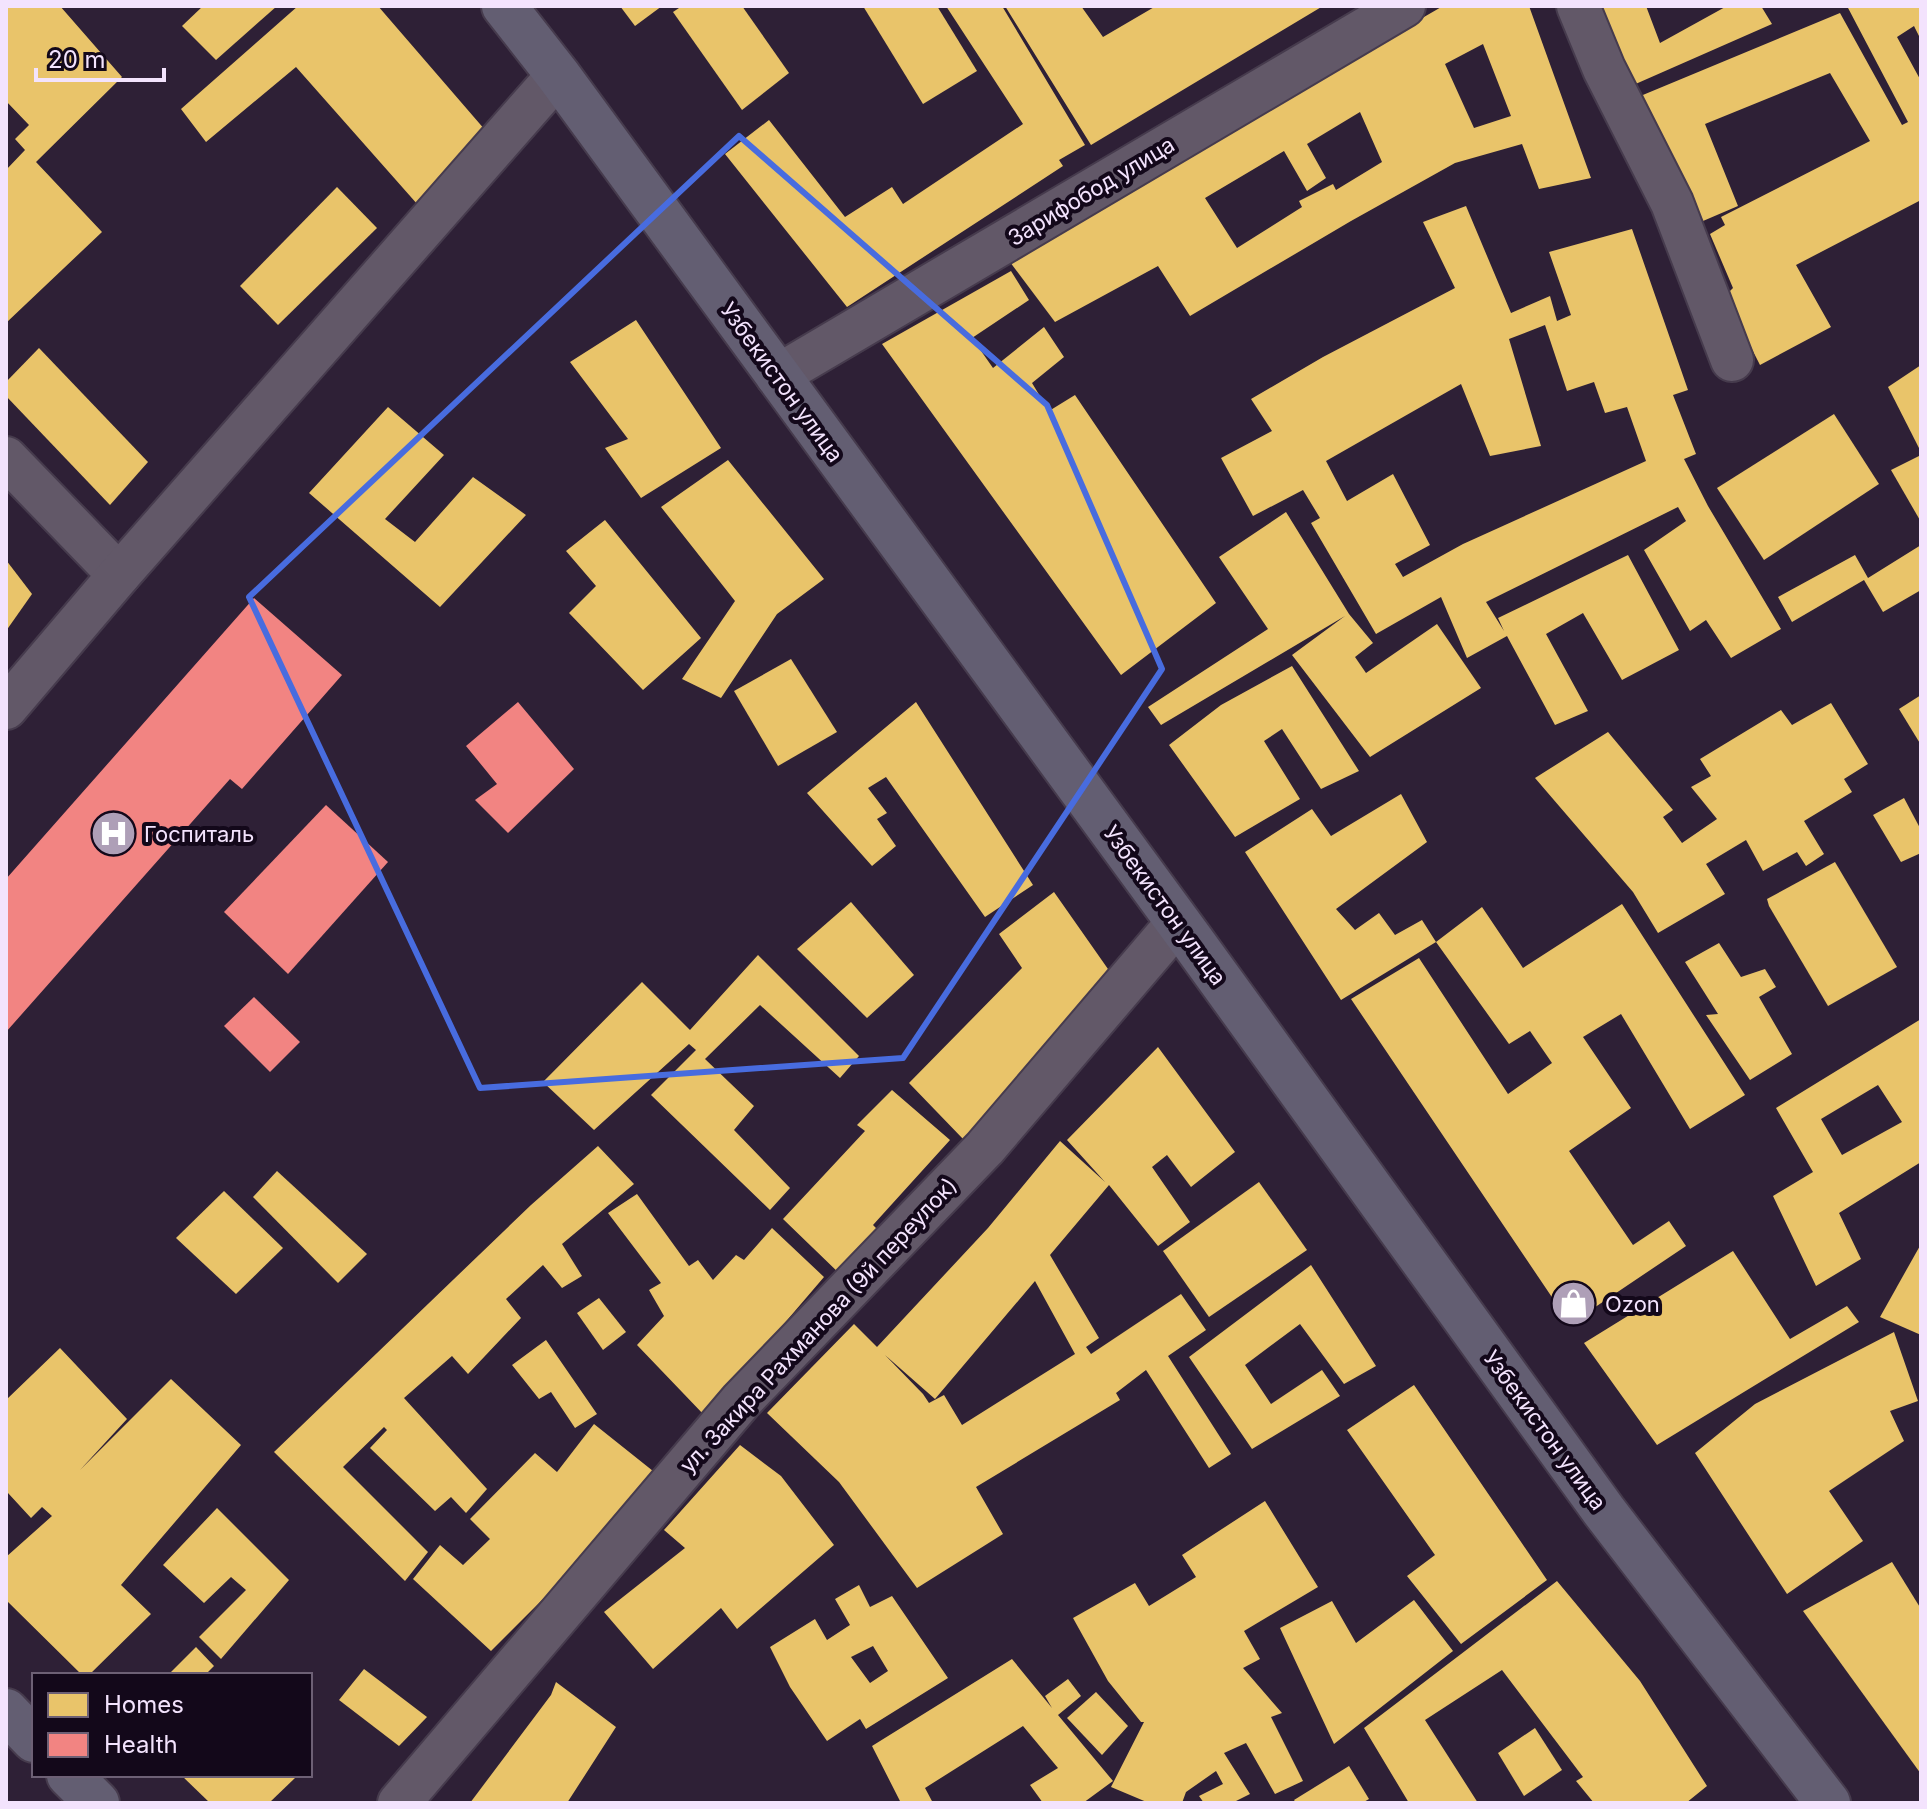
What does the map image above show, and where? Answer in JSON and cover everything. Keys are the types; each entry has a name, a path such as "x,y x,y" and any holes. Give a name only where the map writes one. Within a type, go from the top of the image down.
{"main road":[{"name":"Узбекистон улица","path":"504,6 558,75 1178,922 1604,1511 1828,1803"},
{"path":"6,1711 32,1738"},
{"path":"71,1777 97,1803"}],"street":[{"name":"Зарифобод улица","path":"777,376 1404,6"},
{"path":"1578,6 1604,69 1672,203 1732,360"},
{"path":"6,708 558,75"},
{"path":"6,458 119,575"},
{"name":"ул. Закира Рахманова (9й переулок)","path":"399,1803 741,1401 985,1148 1178,922"}],"highlighted area":[{"path":"739,136 1047,405 1162,669 903,1058 480,1088 249,597"}],"building: Homes":[{"path":"6,6 60,6 122,77 36,162 102,232 6,323 6,170 25,150 15,139 29,125 6,101"},
{"path":"203,6 277,6 216,60 182,26"},
{"path":"298,6 378,6 492,138 418,205 296,67 206,142 181,109"},
{"path":"620,6 662,6 635,26"},
{"path":"682,6 742,6 789,73 742,110 673,12"},
{"path":"863,6 937,6 977,71 923,104"},
{"path":"946,6 1002,6 1085,145 1059,160 1063,166 847,307 725,154 769,120 845,217 892,187 903,204 1023,124"},
{"path":"1005,6 1081,6 1103,37 1156,6 1323,6 1091,145"},
{"path":"1443,6 1529,6 1591,178 1539,189 1522,144 1455,163 1190,316 1158,266 1055,322 1007,258","holes":["1483,44 1511,116 1474,128 1445,64","1360,112 1382,162 1336,190 1333,184 1299,201 1302,207 1237,248 1205,198 1284,151 1307,191 1326,178 1307,144"]},
{"path":"1599,6 1646,6 1660,43 1727,6 1761,6 1772,24 1631,86"},
{"path":"1847,6 1921,6 1921,40 1914,26 1897,37 1921,81 1921,200 1796,265 1831,327 1760,365 1725,296 1733,288 1710,234 1725,225 1721,217 1870,141 1830,73 1705,124 1738,206 1703,221 1638,97 1840,13 1902,125 1908,122"},
{"path":"337,187 377,228 278,325 240,286"},
{"path":"1466,206 1511,313 1550,296 1557,321 1571,315 1549,252 1632,229 1688,390 1673,395 1696,454 1684,459 1708,506 1781,629 1731,658 1706,620 1690,631 1644,550 1686,521 1678,507 1486,602 1504,631 1498,618 1628,555 1679,650 1622,680 1583,613 1546,634 1588,711 1555,725 1507,636 1467,658 1441,597 1376,634 1311,523 1320,518 1303,490 1253,516 1221,458 1272,431 1251,399 1323,357 1455,288 1423,222","holes":["1545,325 1567,391 1594,382 1605,413 1627,407 1646,461 1463,544 1403,577 1395,564 1430,545 1393,474 1347,501 1326,461 1461,384 1490,456 1541,446 1509,339"]},
{"path":"1011,271 1029,300 972,338 993,368 1044,327 1064,357 1032,383 1049,411 1075,395 1216,603 1121,675 882,344"},
{"path":"636,320 721,448 641,498 605,448 628,439 570,362"},
{"path":"39,348 148,462 110,505 6,396 6,382"},
{"path":"1921,365 1921,452 1888,387"},
{"path":"388,407 444,455 385,519 415,542 473,477 526,515 440,607 309,493"},
{"path":"1834,414 1879,484 1764,560 1717,488"},
{"path":"1921,455 1921,522 1891,470"},
{"path":"728,460 824,579 777,614 721,698 682,679 735,601 661,507"},
{"path":"1286,512 1349,614 1373,643 1355,657 1366,673 1437,624 1481,688 1370,757 1292,655 1345,616 1161,725 1148,707 1268,629 1219,557"},
{"path":"605,520 701,638 643,690 569,613 596,586 566,551"},
{"path":"1921,545 1921,590 1883,612 1864,580 1792,622 1778,597 1855,555 1868,578"},
{"path":"6,560 32,594 6,631"},
{"path":"791,659 837,732 778,766 734,691"},
{"path":"1292,666 1359,771 1321,789 1282,729 1264,741 1300,799 1235,837 1169,745 1221,705"},
{"path":"1921,695 1921,745 1899,709"},
{"path":"916,702 1033,885 985,917 886,777 868,788 887,813 877,819 896,846 872,866 807,793"},
{"path":"1831,703 1868,764 1844,779 1852,792 1804,821 1824,854 1806,866 1797,852 1763,871 1746,840 1706,864 1725,894 1658,933 1633,892 1535,778 1608,732 1673,810 1663,817 1682,843 1717,819 1691,787 1711,776 1700,759 1781,710 1792,725"},
{"path":"1401,794 1427,842 1336,909 1355,930 1379,913 1395,935 1422,920 1436,942 1341,1000 1245,852 1312,809 1331,836"},
{"path":"1904,798 1921,830 1921,853 1901,862 1873,815"},
{"path":"1835,862 1897,967 1828,1006 1767,899"},
{"path":"1054,892 1115,979 964,1140 909,1083 1022,968 999,934"},
{"path":"851,902 914,975 867,1018 797,949"},
{"path":"1622,904 1745,1095 1690,1129 1621,1014 1583,1037 1631,1108 1569,1151 1633,1245 1669,1221 1686,1246 1570,1324 1351,999 1419,958 1508,1094 1552,1063 1530,1031 1509,1044 1436,942 1482,907 1523,968"},
{"path":"1719,943 1741,977 1765,969 1776,987 1759,997 1792,1054 1750,1080 1706,1015 1718,1014 1685,962"},
{"path":"758,955 859,1056 840,1078 760,1005 705,1059 754,1106 734,1130 790,1188 770,1210 651,1095 696,1050 689,1044 594,1130 543,1082 642,982 690,1030"},
{"path":"1921,1019 1921,1162 1839,1213 1861,1259 1816,1286 1773,1196 1813,1172 1776,1108","holes":["1878,1085 1902,1122 1842,1155 1821,1119"]},
{"path":"1158,1047 1235,1152 1191,1187 1167,1155 1152,1167 1190,1222 1158,1246 1109,1185 1050,1255 1099,1338 1086,1347 1091,1354 1181,1294 1206,1330 1168,1356 1231,1454 1209,1468 1146,1370 1116,1393 1120,1400 976,1487 1003,1534 917,1588 839,1482 767,1413 854,1324 877,1347 988,1228 1060,1141 1105,1182 1067,1140","holes":["1035,1281 1075,1354 962,1425 944,1395 929,1403 885,1355 935,1399"]},
{"path":"892,1090 950,1140 873,1225 883,1235 842,1276 783,1219 865,1131 857,1125"},
{"path":"598,1146 634,1184 562,1244 582,1276 562,1288 543,1265 506,1299 521,1318 468,1374 452,1356 404,1398 487,1489 466,1513 451,1497 435,1511 370,1448 387,1430 384,1427 343,1467 428,1552 405,1581 274,1452 531,1205"},
{"path":"277,1171 367,1254 338,1283 253,1197"},
{"path":"1259,1182 1307,1250 1209,1317 1163,1251"},
{"path":"224,1191 283,1248 236,1294 176,1238"},
{"path":"637,1194 689,1266 698,1260 713,1280 736,1255 744,1260 772,1228 824,1277 705,1416 637,1345 664,1316 649,1290 661,1283 608,1213"},
{"path":"1921,1244 1921,1335 1880,1317"},
{"path":"1733,1251 1790,1339 1847,1306 1859,1322 1657,1445 1584,1343"},
{"path":"1311,1265 1376,1366 1344,1384 1300,1324 1245,1365 1271,1404 1322,1370 1340,1396 1252,1449 1189,1357"},
{"path":"599,1298 626,1332 603,1350 577,1313"},
{"path":"1894,1332 1918,1401 1890,1411 1904,1441 1829,1491 1863,1541 1787,1594 1695,1453 1755,1404"},
{"path":"546,1340 597,1414 575,1428 551,1392 539,1399 512,1365"},
{"path":"60,1348 127,1419 80,1470 171,1379 241,1445 121,1585 151,1614 91,1673 80,1673 6,1600 6,1557 52,1516 42,1507 31,1518 8,1493 6,1495 6,1400"},
{"path":"1414,1385 1547,1580 1461,1644 1407,1576 1435,1555 1347,1430"},
{"path":"594,1424 653,1471 608,1534 491,1651 413,1579 440,1545 463,1565 490,1539 470,1519 535,1453 557,1472"},
{"path":"740,1445 781,1476 834,1545 737,1629 721,1608 653,1669 604,1612 685,1548 664,1530"},
{"path":"1265,1501 1318,1587 1244,1631 1260,1659 1243,1668 1282,1713 1271,1717 1303,1781 1275,1794 1246,1743 1224,1753 1250,1794 1232,1803 1204,1803 1199,1796 1223,1784 1216,1771 1186,1792 1182,1803 1149,1803 1111,1787 1144,1722 1108,1681 1073,1618 1135,1583 1149,1606 1196,1577 1182,1555"},
{"path":"217,1508 289,1580 221,1659 199,1637 246,1590 231,1577 204,1603 163,1565"},
{"path":"1892,1562 1921,1609 1921,1774 1803,1611"},
{"path":"1557,1581 1640,1681 1707,1786 1686,1803 1594,1803 1576,1781 1583,1777 1502,1670 1425,1720 1478,1803 1409,1803 1364,1728"},
{"path":"859,1585 870,1607 892,1596 948,1678 866,1729 860,1719 827,1741 790,1687 770,1647 815,1619 827,1640 850,1625 835,1599","holes":["873,1646 888,1671 870,1683 851,1657"]},
{"path":"1414,1600 1453,1651 1334,1744 1280,1628 1332,1601 1356,1643"},
{"path":"196,1647 214,1666 207,1673 170,1673"},
{"path":"1012,1659 1052,1708 1045,1696 1068,1679 1081,1696 1058,1715 1113,1781 1083,1803 1043,1803 1030,1785 1058,1768 1023,1726 925,1788 933,1803 901,1803 872,1746"},
{"path":"364,1669 427,1717 399,1746 339,1700"},
{"path":"556,1682 616,1727 567,1803 470,1803 551,1695"},
{"path":"1096,1692 1128,1726 1102,1755 1067,1718"},
{"path":"1535,1728 1562,1770 1524,1796 1498,1753"},
{"path":"1349,1766 1369,1799 1362,1803 1296,1803 1294,1800"},
{"path":"183,1777 295,1778 269,1803 210,1803"}],"building: Health":[{"name":"Госпиталь","path":"254,598 342,675 242,789 230,779 6,1032 6,879"},
{"path":"518,702 574,769 508,833 475,800 497,784 466,746"},
{"path":"326,805 388,862 288,974 224,912"},
{"path":"254,997 300,1042 270,1072 224,1026"}],"place":[{"name":"Госпиталь","path":"113,834"},
{"name":"Ozon","path":"1574,1304"}]}
